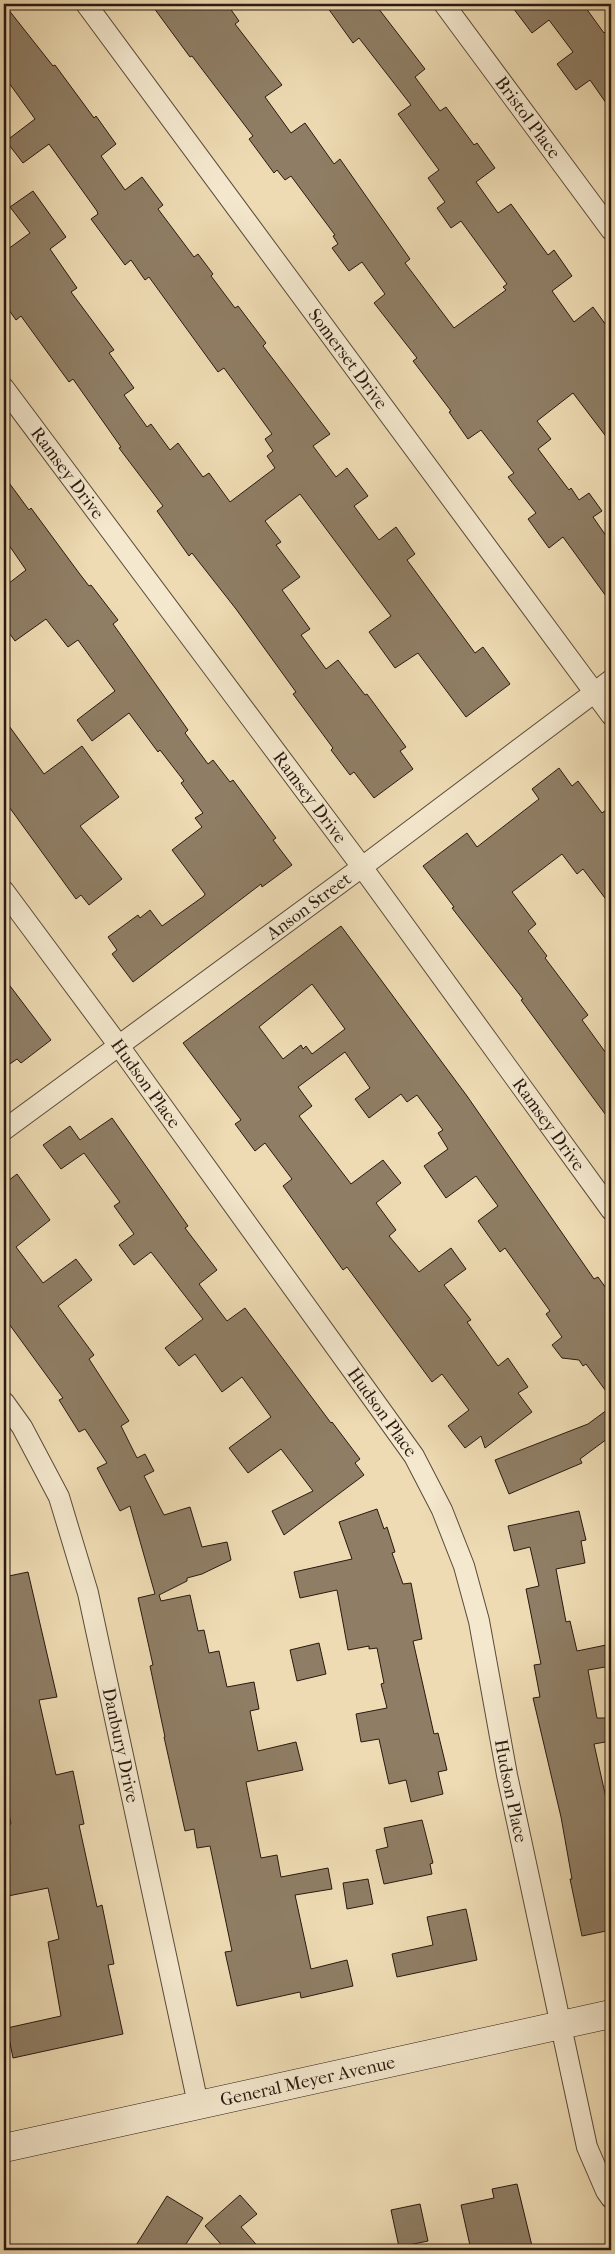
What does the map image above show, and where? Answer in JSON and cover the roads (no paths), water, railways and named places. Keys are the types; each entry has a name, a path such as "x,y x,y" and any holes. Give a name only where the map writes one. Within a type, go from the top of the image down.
{"main road":[{"name":"General Meyer Avenue","path":"4,2148 611,2014"}],"street":[{"name":"Somerset Drive","path":"86,4 611,715"},
{"name":"Bristol Place","path":"444,4 611,230"},
{"name":"Ramsey Drive","path":"4,388 362,867 611,1210"},
{"name":"Anson Street","path":"4,1130 362,867 611,680"},
{"name":"Hudson Place","path":"4,891 119,1046 414,1456 442,1510 464,1566 479,1621 507,1775 587,2147 606,2191 611,2198"},
{"name":"Danbury Drive","path":"4,1402 22,1427 59,1497 88,1593 198,2104"}]}
